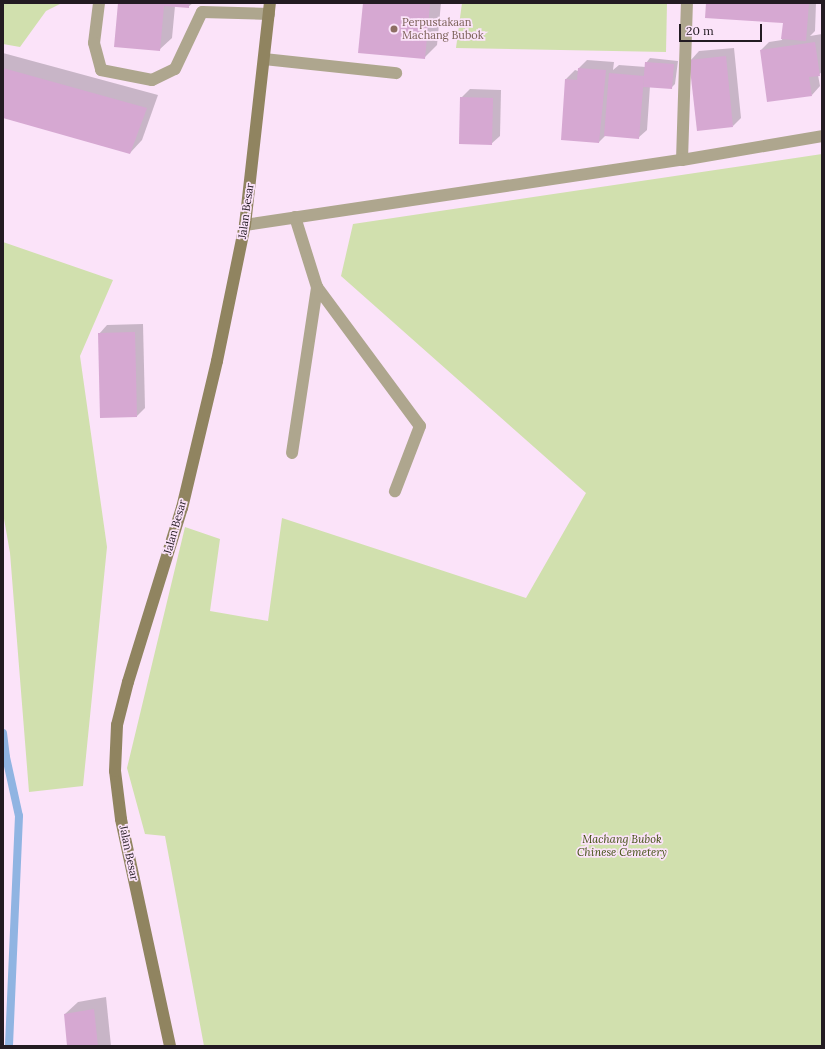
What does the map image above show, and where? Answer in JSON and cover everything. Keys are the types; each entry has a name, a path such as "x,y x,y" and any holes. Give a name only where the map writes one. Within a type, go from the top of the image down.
{"main road":[{"name":"Jalan Besar","path":"170,1046 122,819 116,771 117,725 128,682 182,508 217,361 245,225 270,9"}],"street":[{"path":"99,3 94,43 101,70 152,80 176,69 202,8 270,9"},
{"path":"682,160 688,3"},
{"path":"264,59 396,72"},
{"path":"245,225 682,160 822,136"},
{"path":"295,217 317,287 420,426 395,491"},
{"path":"292,453 317,287"}],"green space":[{"path":"3,3 62,3 46,11 20,47 3,44"},
{"path":"462,3 667,3 666,52 456,48"},
{"name":"Machang Bubok Chinese Cemetery","path":"822,154 822,1046 204,1046 165,836 145,834 127,768 185,527 220,539 210,611 268,621 282,518 526,598 586,493 341,276 353,224"},
{"path":"3,242 113,280 80,356 107,547 83,786 29,792 10,553 3,513"}],"building":[{"path":"118,3 189,3 189,8 164,6 160,51 114,47"},
{"name":"Perpustakaan Machang Bubok","path":"363,3 430,4 425,59 358,53"},
{"path":"706,3 809,3 806,41 781,39 783,23 705,18"},
{"path":"815,42 820,76 809,77 812,96 767,102 760,50"},
{"path":"726,56 733,127 697,131 689,60"},
{"path":"645,62 674,64 672,89 643,87"},
{"path":"3,68 147,108 130,154 3,118"},
{"path":"578,68 606,70 599,143 561,140 565,79 577,80"},
{"path":"609,73 644,76 639,139 604,136"},
{"path":"460,97 493,98 492,145 459,144"},
{"path":"135,332 137,417 100,418 98,333"},
{"path":"94,1009 98,1046 67,1046 64,1014"}],"waterway":[{"path":"3,733 6,757 19,816 9,1046"}],"place":[{"name":"Perpustakaan Machang Bubok","path":"394,29"}]}
